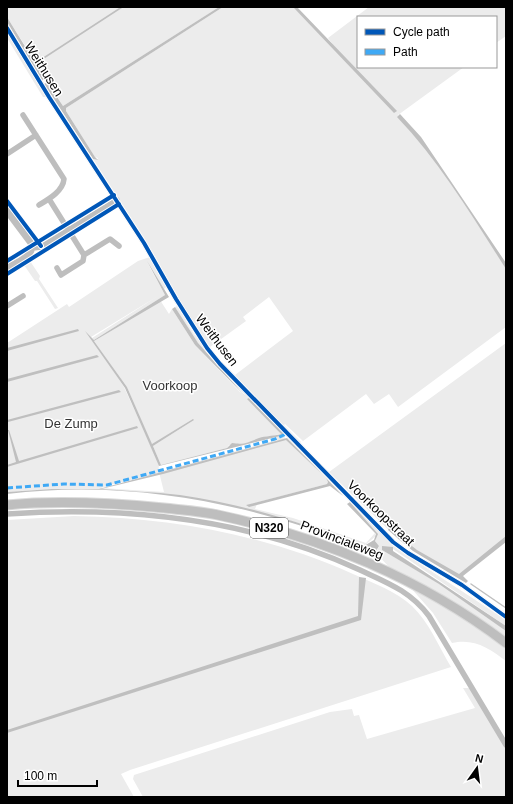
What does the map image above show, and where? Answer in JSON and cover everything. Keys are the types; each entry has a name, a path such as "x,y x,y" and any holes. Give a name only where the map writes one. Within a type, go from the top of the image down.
{"highway":[{"name":"Provincialeweg","path":"7,505 45,502 95,502 139,506 217,514 294,534 344,552 407,581 483,626 506,643"}],"street":[{"name":"Weithusen","path":"7,28 49,97 117,200 176,299 208,348 245,391 292,437"},
{"path":"22,115 64,179 64,184 49,199 39,205"},
{"path":"7,161 7,155 36,135"},
{"path":"49,199 84,255 83,261 61,275 57,268"},
{"path":"33,248 41,247 117,200"},
{"path":"7,211 32,243 33,248 31,253 7,268"},
{"path":"84,255 111,237 118,246"},
{"path":"7,306 23,296"},
{"name":"Voorkoopstraat","path":"292,437 393,542 408,554 462,585 506,617"},
{"path":"7,514 94,511 181,518 234,527 341,561 402,589 420,604 430,616 506,745"}],"green space":[{"path":"7,7 219,7 63,106 7,17"},
{"path":"223,7 293,7 343,58 328,38 357,16 357,68 463,68 398,115 420,137 506,265 506,327 398,407 389,394 374,404 366,394 303,441 285,424 284,425 301,442 299,443 235,375 293,331 269,297 243,317 246,321 210,347 180,302 155,256 93,159 97,160 98,158 95,157 66,111 66,108"},
{"path":"369,7 506,7 506,36 497,42 497,16 357,16"},
{"path":"8,34 46,97 43,97 7,38"},
{"name":"De Zump","path":"150,257 166,287 164,289 147,262 165,295 94,340 92,338 158,296 91,337 87,331 124,387 159,464 158,474 104,486 107,486 101,488 164,492 159,472 277,440 276,437 282,435 322,474 290,441 293,440 345,495 343,495 326,478 328,482 327,484 247,505 257,504 255,509 293,518 366,543 375,533 376,536 364,546 320,530 276,517 232,506 189,498 145,492 100,489 54,489 7,492 7,343 67,304 69,307 138,261"},
{"path":"30,261 40,276 39,279 58,308 55,309 37,281 35,281 24,265"},
{"name":"Voorkoop","path":"160,300 169,314 172,309 195,345 240,392 245,395 199,345 175,307 177,306 194,334 212,357 284,432 248,399 281,434 260,438 255,441 239,445 229,445 227,448 161,465 153,446 194,420 152,445 127,387 94,341"},
{"path":"506,343 506,539 458,578 400,541 329,472"},
{"path":"351,501 399,550 506,620 506,626 393,549 382,547 382,550 460,596 506,628 506,637 438,593 389,567 376,553 379,546 375,541 377,533 350,502"},
{"path":"74,516 146,520 216,531 285,548 319,560 384,588 406,601 424,619 451,667 130,770 121,774 134,797 7,797 7,520"},
{"path":"410,587 449,609 506,647 506,661 481,645 467,642 452,643 433,613"},
{"path":"463,688 472,688 506,748 506,797 143,797 133,779 134,775 330,712 352,709 354,716 359,715 367,739 475,708"}],"shaded area":[{"path":"219,7 223,7 66,108 66,111 98,160 93,159 44,84 47,82 63,106"},
{"path":"293,7 297,7 397,111 394,113"},
{"path":"7,17 45,79 42,80 7,22"},
{"path":"400,114 421,137 506,263 506,269 468,209 441,171 413,134 397,117"},
{"path":"147,261 169,297 94,341 127,387 152,444 193,419 194,420 153,446 161,465 227,448 232,443 236,444 249,442 261,437 281,434 247,399 249,398 284,433 284,435 159,466 125,388 85,331 94,340 165,295"},
{"path":"175,307 198,343 245,396 195,345 172,309"},
{"path":"78,329 79,331 7,351 7,348"},
{"path":"97,355 99,357 7,382 7,379"},
{"path":"119,390 121,392 8,422 7,427 7,420"},
{"path":"137,426 138,428 7,467 7,465 16,462 8,430 19,461"},
{"path":"287,438 322,474 286,440 163,474 101,489 150,492 204,499 273,515 364,546 374,540 376,534 347,504 350,502 378,534 375,541 379,546 375,553 287,521 241,509 195,500 148,493 101,490 54,490 7,494 7,492 52,489 99,489"},
{"path":"326,478 343,496 330,486 249,507 246,505 327,484 328,482"},
{"path":"389,528 417,550 459,574 506,536 506,542 463,576 468,581 466,583 413,551 388,530"},
{"path":"382,546 393,547 393,551 506,626 506,631 439,584 382,550"},
{"path":"359,577 366,578 361,620 7,733 7,730 358,616"}],"waterway":[{"path":"36,63 122,7"},
{"path":"471,584 506,608"}],"marked path":[{"path":"7,488 64,484 107,485 275,439 288,433"}],"cycle path":[{"path":"7,28 49,97 144,243 176,299 207,348 220,364 393,542 408,553 462,585 506,617"},
{"path":"7,261 114,195"},
{"path":"7,201 41,246"},
{"path":"7,274 119,204"}]}
